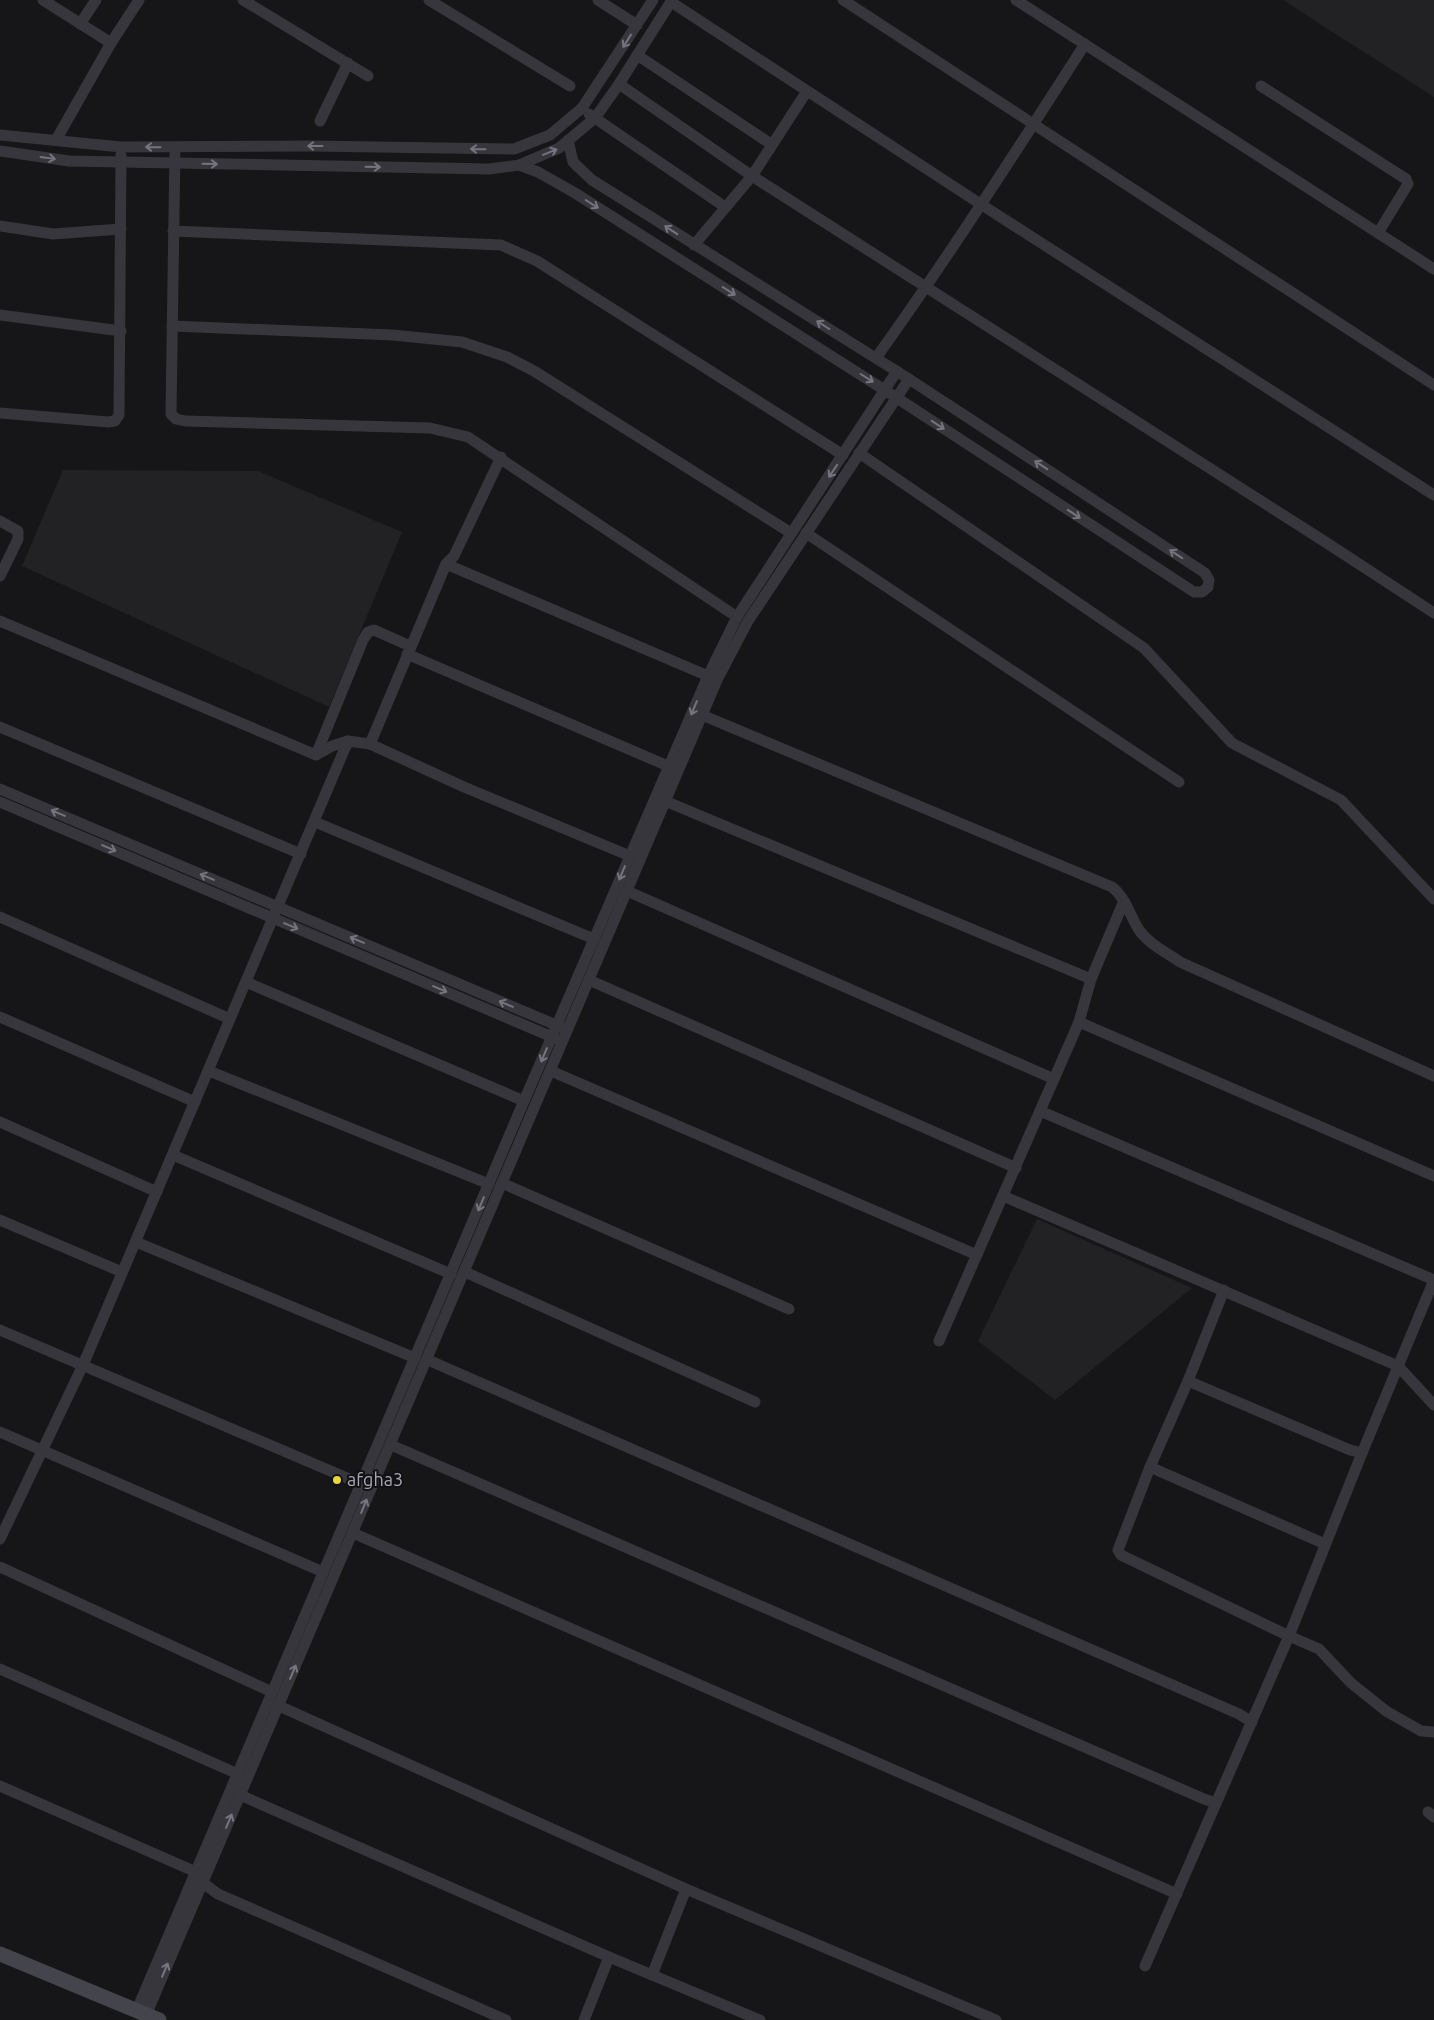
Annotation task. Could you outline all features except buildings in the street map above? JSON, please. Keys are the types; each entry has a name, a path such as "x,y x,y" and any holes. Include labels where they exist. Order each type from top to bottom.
{"main road":[{"path":"0,1954 147,2016"}],"street":[{"path":"43,0 111,44"},
{"path":"80,24 96,0"},
{"path":"56,140 111,44 139,0"},
{"path":"244,0 368,76"},
{"path":"428,0 570,86"},
{"path":"598,0 637,25"},
{"path":"0,135 121,147 312,146 514,149 550,135 582,108 653,0"},
{"path":"843,0 1434,385"},
{"path":"1016,0 1434,269"},
{"path":"0,151 69,161 489,169 518,165 559,148 595,118 672,1 982,205 1434,495"},
{"path":"876,358 982,205 1085,44"},
{"path":"637,55 772,144"},
{"path":"320,122 348,63"},
{"path":"619,84 752,176 1322,539 1434,614"},
{"path":"1261,86 1406,179 1408,184 1378,233"},
{"path":"694,245 752,176 807,91"},
{"path":"582,108 725,207"},
{"path":"518,165 538,172 576,193 898,398 1194,592 1202,592 1208,587 1209,580 1205,573 910,379 694,245 585,174 574,162 568,140"},
{"path":"0,413 115,421 119,414 121,147"},
{"path":"175,148 171,414 176,419 185,421 430,428 468,437 501,457 737,617"},
{"path":"0,226 53,234 121,229"},
{"path":"173,231 501,245 537,262 843,455"},
{"path":"0,315 121,331"},
{"path":"172,326 393,335 462,342 507,357 534,371 791,533"},
{"path":"562,1028 589,980 666,801 734,637 737,617 897,371"},
{"path":"147,2016 196,1872 524,1101 562,1028 594,939 708,676 910,379"},
{"path":"858,453 1144,648 1232,743 1341,800 1434,899"},
{"path":"370,744 408,650 446,564 454,556 501,457"},
{"path":"0,521 18,531 18,538 0,576"},
{"path":"806,533 1179,782"},
{"path":"446,564 708,676"},
{"path":"0,621 316,755"},
{"path":"316,755 363,640 368,632 374,630 408,650 668,766"},
{"path":"702,715 1112,888 1119,893 1139,930 1148,940 1180,962 1434,1076"},
{"path":"0,727 301,854"},
{"path":"316,755 332,746 348,741 370,744 464,787 630,856"},
{"path":"0,1540 44,1451 83,1365 348,741"},
{"path":"0,789 562,1028"},
{"path":"666,801 1091,979"},
{"path":"0,802 557,1039"},
{"path":"315,822 594,939"},
{"path":"627,891 1054,1079"},
{"path":"939,1341 1079,1022 1091,979 1124,901"},
{"path":"0,917 230,1019"},
{"path":"589,980 1016,1168"},
{"path":"246,982 524,1101"},
{"path":"0,1017 196,1102"},
{"path":"1079,1022 1434,1176"},
{"path":"147,2016 550,1071 557,1039"},
{"path":"208,1071 490,1184"},
{"path":"550,1071 977,1255"},
{"path":"1040,1111 1434,1280 1289,1636 1146,1966"},
{"path":"0,1122 157,1192"},
{"path":"173,1154 452,1274"},
{"path":"502,1183 789,1309"},
{"path":"1003,1196 1398,1366 1434,1405"},
{"path":"0,1220 122,1272"},
{"path":"136,1242 415,1358"},
{"path":"465,1272 755,1402"},
{"path":"1224,1290 1188,1381 1150,1467 1118,1550 1121,1555 1319,1649 1350,1683 1386,1711 1421,1731 1434,1732"},
{"path":"0,1330 361,1484"},
{"path":"428,1360 1239,1714 1252,1722"},
{"path":"1188,1381 1350,1450 1362,1453"},
{"path":"0,1432 323,1572"},
{"path":"391,1445 1204,1800 1216,1803"},
{"path":"1150,1467 1325,1544"},
{"path":"353,1533 1176,1894"},
{"path":"0,1567 272,1692"},
{"path":"305,1614 317,1618"},
{"path":"0,1669 238,1774"},
{"path":"279,1706 686,1889 996,2020"},
{"path":"0,1786 196,1872"},
{"path":"240,1795 609,1957 760,2020"},
{"path":"203,1882 218,1894 506,2020"},
{"path":"652,1975 686,1889"},
{"path":"584,2020 609,1957"}],"shaded area":[{"path":"1283,0 1434,0 1434,97"},
{"path":"63,470 258,471 402,532 329,707 22,566"},
{"path":"1037,1219 1192,1288 1055,1400 978,1341"}],"place":[{"name":"afgha3","path":"337,1480"}]}
